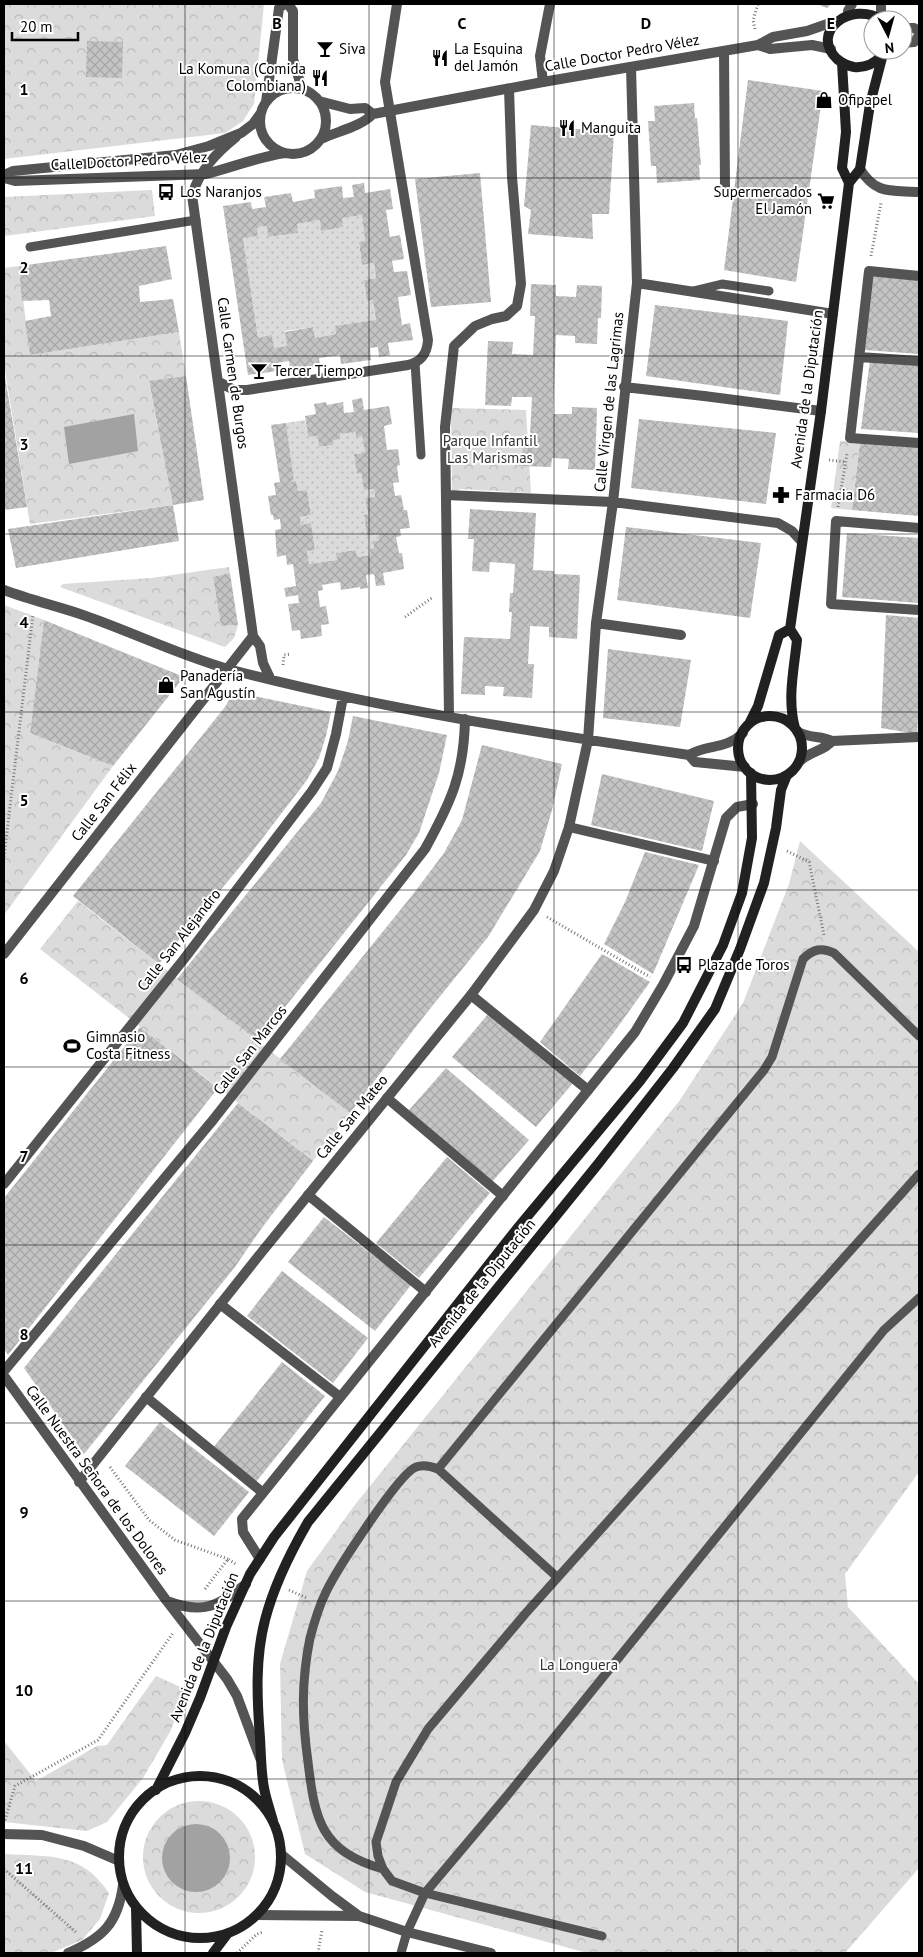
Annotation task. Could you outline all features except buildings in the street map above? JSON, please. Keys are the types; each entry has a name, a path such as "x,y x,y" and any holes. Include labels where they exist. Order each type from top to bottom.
{"main road":[{"path":"866,10 850,7 833,22 829,40 831,49 835,57 851,67 860,68 878,60"},
{"path":"849,183 860,169 870,104 882,60"},
{"name":"Avenida de la Diputación","path":"796,730 791,714 791,698 797,640 790,629 821,411 849,183 842,168 846,132 842,63"},
{"path":"745,729 755,720 772,716 781,718 796,730 802,745 799,762 787,775 773,780 765,779 748,770 739,750 739,741 745,729 758,706 779,635 790,629"},
{"name":"Avenida de la Diputación","path":"156,1790 185,1733 226,1627 250,1574 260,1559 297,1506 516,1230 640,1081 683,1023 723,945 742,893 752,838 753,804 748,770"},
{"name":"Avenida de la Diputación","path":"273,1821 264,1788 258,1701 259,1658 265,1621 276,1585 292,1550 308,1522 598,1164 673,1068 715,1009 740,949 764,883 781,790 787,775"},
{"path":"204,1777 221,1779 252,1795 273,1821 281,1854 280,1871 275,1887 268,1902 257,1915 228,1933 212,1938 195,1938 178,1935 162,1929 148,1920 136,1908 123,1885 119,1861 120,1844 124,1828 132,1813 143,1800 171,1782 204,1777"},
{"path":"136,1908 137,1953"},
{"path":"213,1953 228,1933"}],"street":[{"path":"263,108 272,95 282,90 302,89 311,93 319,101 324,110 325,130 321,139 314,147 305,152 295,154 284,153 275,149 265,138 260,123 279,8 286,4 293,11 293,59 302,89"},
{"path":"219,382 234,390 247,390 415,363 425,354 428,340 385,82 397,4"},
{"path":"543,82 540,56 550,4"},
{"name":"Calle Doctor Pedro Vélez","path":"321,139 366,121 374,114 543,82 758,45 772,37 807,31 833,22"},
{"name":"Calle Doctor Pedro Vélez","path":"758,45 770,49 812,46 831,49"},
{"path":"724,51 724,190"},
{"name":"Calle Virgen de las Lagrimas","path":"588,740 596,623 613,502 624,387 638,283 631,67"},
{"path":"449,716 445,426 454,346 476,326 492,318 506,316 518,306 521,284 512,177 509,89"},
{"name":"Calle Doctor Pedro Vélez","path":"319,101 350,109 365,108 374,114"},
{"name":"Calle Doctor Pedro Vélez","path":"4,176 13,171 176,155 209,146 241,133 253,124 263,108"},
{"name":"Calle Carmen de Burgos","path":"241,133 221,149 201,174 196,181 192,195 253,636 260,646 263,663 270,678"},
{"name":"Calle Doctor Pedro Vélez","path":"4,176 15,181 201,174 234,167 269,155 284,153"},
{"path":"860,169 871,184 883,189 919,192"},
{"path":"919,276 869,271 850,438 919,443"},
{"path":"638,283 833,314"},
{"path":"860,357 919,361"},
{"path":"624,387 821,411"},
{"path":"446,495 613,502 778,523 792,530 802,542"},
{"path":"919,528 836,521 832,604 919,610"},
{"path":"4,590 82,614 228,669 344,697 588,740 688,755 695,762 748,770"},
{"path":"596,623 681,634"},
{"path":"228,669 253,636"},
{"name":"Calle San Félix","path":"4,954 228,669"},
{"name":"Calle San Alejandro","path":"4,1184 184,959 312,791 327,768 344,697"},
{"name":"Calle San Marcos","path":"4,1370 213,1120 425,849 447,810 458,777 464,749 465,719"},
{"path":"688,755 695,751 728,744 745,729"},
{"path":"796,730 805,736 825,738 832,742 919,738"},
{"name":"Calle San Mateo","path":"79,1482 470,995 534,910 554,871 569,828 588,740"},
{"path":"799,762 810,752 827,747 832,742"},
{"path":"260,1559 246,1538 241,1526 242,1519 635,1032 663,985 694,926 726,818 737,807 753,804"},
{"path":"569,828 714,861"},
{"path":"470,995 588,1090"},
{"path":"387,1098 503,1196"},
{"path":"308,1195 426,1292"},
{"path":"220,1304 340,1397"},
{"name":"Calle Nuestra Señora de los Dolores","path":"4,1376 79,1482 227,1679 237,1696 262,1763"},
{"path":"146,1397 262,1492"},
{"path":"166,1600 183,1607 206,1607 224,1601 246,1584"},
{"path":"4,1834 42,1835 84,1846 119,1861"},
{"path":"281,1854 359,1916 406,1932 491,1953"},
{"path":"68,1953 86,1946 108,1928 118,1910 123,1885"},
{"path":"257,1915 359,1916"}],"lane":[{"path":"30,247 196,220"},
{"path":"690,292 722,284 769,291"},
{"path":"415,363 422,455"},
{"path":"438,1469 764,1070 772,1057 803,959 814,950 828,950 834,953 919,1036"},
{"path":"602,1936 425,1893 392,1881 383,1870 376,1842 396,1782 428,1729 557,1577 919,1174"},
{"path":"401,1953 406,1932 425,1893 519,1782 884,1330 919,1298"},
{"path":"383,1870 367,1865 340,1850 327,1836 318,1818 312,1798 304,1733 303,1681 310,1639 326,1592 358,1538 409,1471 423,1465 438,1469 557,1577"}],"path":[{"path":"758,4 753,20 758,45"},
{"path":"869,271 883,189"},
{"path":"836,521 850,438"},
{"path":"405,617 434,596 447,596"},
{"path":"4,856 35,601"},
{"path":"772,844 809,862 828,950"},
{"path":"534,910 663,985"},
{"path":"101,1454 149,1520 176,1540 228,1559 250,1574"},
{"path":"191,1608 228,1559"},
{"path":"276,1585 321,1604"},
{"path":"4,1824 15,1786 98,1740 182,1620"},
{"path":"4,1869 81,1936 86,1946"}],"green space":[{"path":"4,4 264,4 254,104 243,121 225,133 4,159"},
{"path":"152,190 155,216 4,236 4,197"},
{"path":"362,215 365,241 359,243 362,265 374,263 376,278 364,280 367,301 373,300 376,320 336,334 315,338 313,327 285,331 287,346 274,348 272,336 258,338 243,238 258,236 257,227 267,226 269,237 298,233 297,224 320,220 322,230 343,227 342,218"},
{"path":"19,266 30,355 179,332 186,376 149,382 173,505 30,524 4,365 4,268"},
{"name":"Parque Infantil Las Marismas","path":"451,408 526,410 531,493 460,489 452,495"},
{"path":"305,420 308,437 318,436 320,447 332,445 332,441 340,439 340,434 356,432 357,436 362,436 365,453 354,454 357,474 361,473 364,490 374,489 375,497 365,498 368,514 364,515 367,536 378,534 379,540 373,541 374,548 371,555 357,557 356,550 336,553 337,560 309,564 307,551 315,549 311,524 301,525 300,517 311,515 307,490 298,491 296,481 289,482 294,480 286,423"},
{"path":"840,441 860,443 852,510 831,508"},
{"path":"229,567 230,573 213,577 221,626 238,625 234,638 225,647 60,587 63,584 151,578"},
{"path":"4,605 44,620 30,733 113,766 4,915"},
{"name":"La Longuera","path":"800,841 919,952 919,1472 845,1574 848,1607 919,1684 919,1868 845,1953 587,1953 365,1892 305,1854 282,1760 280,1664 307,1571 354,1506 680,1100 743,1003 789,884"},
{"path":"78,901 350,1113 313,1161 40,949"},
{"path":"156,1676 187,1690 170,1732 143,1778 107,1822 87,1831 4,1822 4,1741 36,1781 97,1746 107,1745"},
{"path":"199,1801 210,1802 220,1806 238,1818 250,1836 254,1846 254,1868 250,1878 238,1896 220,1908 210,1912 199,1913 188,1912 178,1908 160,1896 148,1878 144,1868 143,1857 144,1846 148,1836 160,1818 178,1806 188,1802"},
{"path":"4,1854 63,1859 75,1863 98,1879 109,1893 100,1919 82,1940 51,1953 4,1953"}],"shaded area":[{"path":"134,414 138,451 69,464 64,427"},
{"path":"196,1824 209,1827 220,1834 227,1845 230,1858 227,1871 220,1882 209,1889 196,1892 183,1889 172,1882 165,1871 162,1858 165,1845 172,1834 183,1827"}],"place":[{"name":"Siva","path":"325,49"},
{"name":"La Esquina del Jamón","path":"440,58"},
{"name":"La Komuna (Comida Colombiana)","path":"320,78"},
{"name":"Ofipapel","path":"824,100"},
{"name":"Manguita","path":"567,128"},
{"name":"Los Naranjos","path":"166,192"},
{"name":"Supermercados El Jamón","path":"826,201"},
{"name":"Tercer Tiempo","path":"259,371"},
{"name":"Farmacia D6","path":"781,495"},
{"name":"Panadería San Agustín","path":"166,685"},
{"name":"Plaza de Toros","path":"684,965"},
{"name":"Gimnasio Costa Fitness","path":"72,1046"}]}
